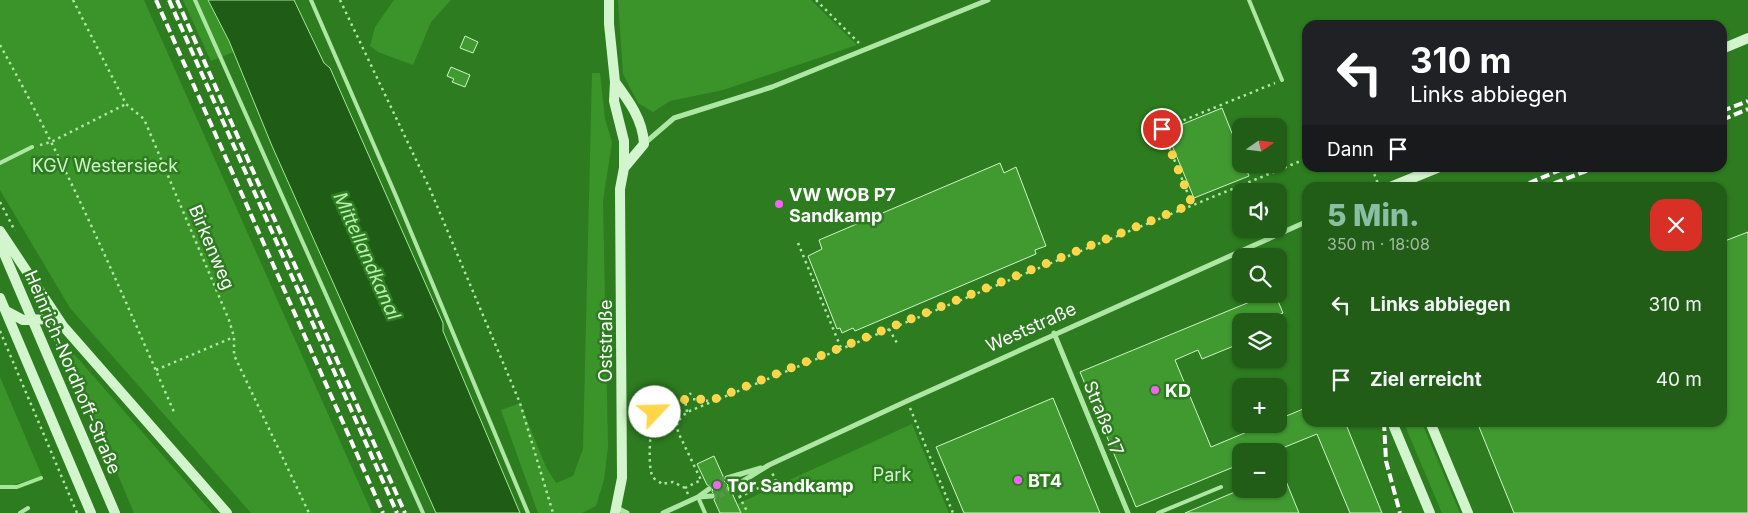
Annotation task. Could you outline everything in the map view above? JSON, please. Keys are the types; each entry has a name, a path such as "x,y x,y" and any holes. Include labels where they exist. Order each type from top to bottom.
{"street":[{"name":"Oststraße","path":"609,0 608,24 615,82 614,101 624,141 624,168 620,189 622,478 616,510"},
{"path":"624,168 644,144 674,118 772,87 988,0"},
{"path":"1727,47 1748,38"},
{"path":"615,82 639,120 644,144"},
{"path":"1403,182 1427,172"},
{"name":"Weststraße","path":"731,488 769,466 1054,333 1302,224"},
{"path":"0,230 63,326 227,513"},
{"name":"Heinrich-Nordhoff-Straße","path":"0,244 115,513"},
{"path":"0,298 91,513"},
{"path":"6,311 23,320 51,319 63,326"},
{"name":"Straße 17","path":"1054,333 1128,513"},
{"path":"1394,427 1430,513"},
{"path":"1432,427 1468,513"},
{"name":"Weststraße","path":"727,478 769,466"},
{"path":"698,498 708,489"},
{"path":"664,513 698,498 712,496"},
{"path":"616,510 628,513"}],"lane":[{"path":"194,0 423,513"},
{"path":"311,0 396,196 528,513"},
{"path":"1249,0 1282,80"},
{"path":"0,163 32,147"},
{"path":"1158,513 1221,487"},
{"path":"698,498 705,513"},
{"path":"20,513 28,508"}],"path":[{"name":"Birkenweg","path":"73,0 126,104 144,119 234,336 234,355 309,513"},
{"path":"340,0 429,187 520,403 553,513"},
{"path":"816,0 858,42 871,47"},
{"path":"0,45 36,110 174,412"},
{"path":"1192,204 1162,129 1282,80"},
{"path":"32,147 51,142 126,104"},
{"path":"685,488 701,480 678,432 677,422 687,412 1302,160"},
{"path":"0,202 17,235"},
{"path":"798,243 841,348"},
{"path":"51,319 52,331 71,379"},
{"path":"889,328 897,343"},
{"path":"0,331 77,513"},
{"path":"156,370 234,336"},
{"path":"685,400 691,393"},
{"path":"691,501 685,488 673,482 662,484 652,476 650,468 651,426 655,412 664,405 696,398 710,401"},
{"path":"685,400 687,412"},
{"path":"908,401 953,513"},
{"path":"739,496 776,480 769,466"},
{"path":"731,488 739,496 748,513"}],"green space":[{"name":"KGV Westersieck","path":"0,0 144,0 372,513 251,513 70,308 0,190"},
{"path":"183,0 208,0 234,52 211,61"},
{"path":"394,0 451,0 431,22 413,65 378,52 370,46 375,27"},
{"path":"618,0 811,0 857,45 723,90 670,101 653,112 638,103 623,74"},
{"path":"592,73 600,73 605,119 612,142 603,201 608,446 604,480 596,506 582,513 538,513 501,410 520,403 546,467 556,483 573,476 583,449"},
{"path":"61,339 213,513 134,513"},
{"path":"0,377 42,476 0,489"},
{"name":"Park","path":"912,424 949,513 741,513 737,504"},
{"path":"1424,427 1460,513 1442,513 1406,428"}],"water":[{"name":"Mittellandkanal","path":"208,0 294,0 324,63 330,68 443,323 443,331 520,513 436,513 272,146 229,41"}],"building":[{"path":"465,36 478,42 473,53 460,48"},
{"path":"451,67 470,75 465,87 452,82 454,79 447,76"},
{"path":"1222,108 1232,133 1232,173 1248,173 1249,176 1194,198 1166,131"},
{"path":"1000,163 1004,173 1016,167 1046,246 1035,250 1036,254 855,331 853,328 842,333 840,328 837,329 808,256 822,249 819,240"},
{"path":"1748,232 1748,513 1514,513 1479,427 1727,427 1727,240"},
{"name":"KD","path":"1247,303 1279,303 1283,313 1232,313 1232,347 1202,359 1198,350 1175,360 1211,447 1244,433 1287,433 1287,416 1302,409 1302,427 1347,427 1382,513 1350,513 1317,434 1287,446 1287,443 1232,443 1232,468 1136,507 1080,372"},
{"name":"BT4","path":"1053,398 1100,513 964,513 936,447"},
{"name":"Tor Sandkamp","path":"714,456 723,480 728,485 726,491 732,493 741,513 720,513 714,500 716,496 712,492 713,487 707,485 697,464"},
{"path":"1287,484 1299,513 1185,513 1232,493 1232,498 1287,498"}],"waterway":[{"path":"0,487 17,487 41,478"}],"tunnel":[{"path":"709,489 714,482 727,478"},
{"path":"712,496 721,495 730,489"}],"railway":[{"path":"156,0 383,513"},
{"path":"169,0 397,513"},
{"path":"177,0 405,513"},
{"path":"1727,109 1748,101"},
{"path":"1727,118 1748,109"},
{"path":"1531,182 1555,172"},
{"path":"1558,182 1584,172"},
{"path":"1384,427 1386,461 1400,513"}],"place":[{"name":"VW WOB P7 Sandkamp","path":"779,204"},
{"name":"KD","path":"1155,390"},
{"name":"BT4","path":"1018,480"},
{"name":"Tor Sandkamp","path":"717,485"}],"route":[{"path":"655,412 664,405 685,400 696,398 710,401 1192,204 1162,129"}]}
